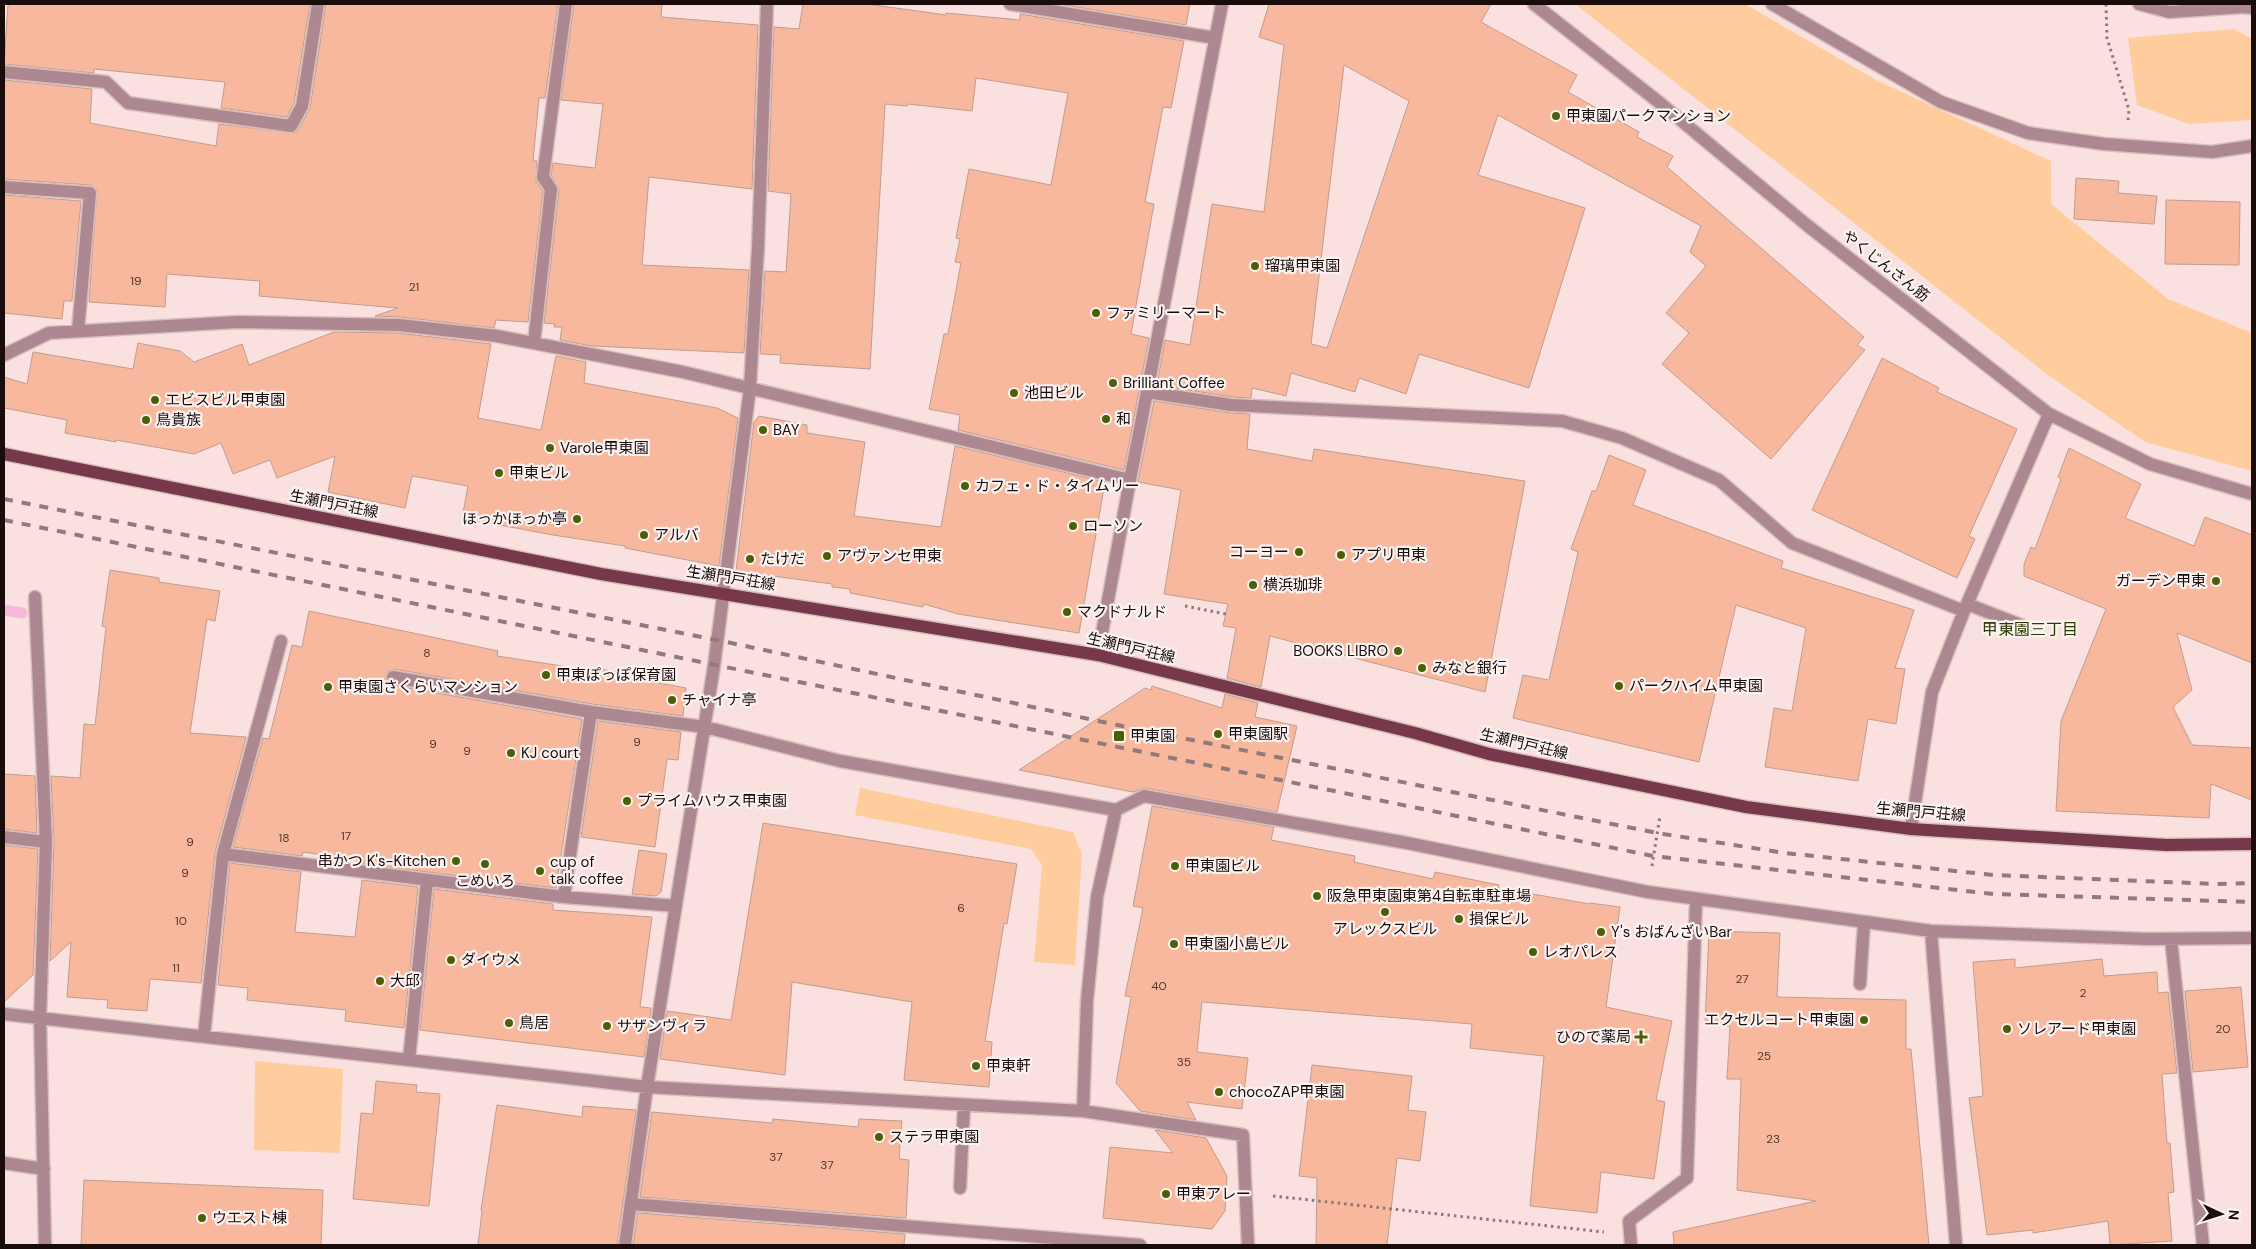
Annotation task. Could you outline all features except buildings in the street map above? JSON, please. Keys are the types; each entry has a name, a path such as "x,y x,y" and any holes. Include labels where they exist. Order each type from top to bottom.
{"main road":[{"name":"生瀬門戸荘線","path":"4,454 601,574 1098,655 1415,733 1489,754 1746,807 1911,830 2166,845 2252,844"}],"street":[{"path":"4,72 106,82 128,103 291,126 302,106 318,4"},
{"path":"534,343 551,189 543,177 566,4"},
{"path":"625,1245 647,1087 705,727 750,388 767,4"},
{"path":"1010,4 1215,38"},
{"path":"1098,655 1222,4"},
{"name":"やくじんさん筋","path":"1534,4 1660,103 1808,226 2049,414 2150,464 2252,494"},
{"path":"1772,4 1942,102 2028,134 2104,144 2212,152 2252,146"},
{"path":"2139,4 2169,12 2244,6 2252,8"},
{"path":"4,187 90,193 78,331"},
{"path":"4,355 49,334 237,322 399,326 497,336 684,372 1130,480"},
{"path":"1147,392 1231,405 1562,421 1622,438 1719,480 1792,543 2026,627"},
{"path":"1911,830 1932,692 1966,607 2049,414"},
{"path":"35,597 46,842 40,1019 45,1245"},
{"path":"204,1036 223,854 282,641"},
{"path":"394,677 591,712 705,727 840,761 1116,810 1144,796 1407,843 1696,900 1931,931 2171,939 2252,938"},
{"path":"564,897 591,712"},
{"path":"1083,1111 1087,1001 1097,897 1116,810"},
{"path":"4,838 46,842"},
{"path":"223,854 564,897 676,906"},
{"path":"409,1060 427,880"},
{"path":"1630,1240 1629,1221 1687,1178 1696,900"},
{"path":"1860,984 1864,922"},
{"path":"1931,931 1956,1245"},
{"path":"2171,939 2203,1245"},
{"path":"4,1014 647,1087 1083,1111 1243,1135 1248,1245"},
{"path":"960,1188 964,1105"},
{"path":"4,1163 44,1169"},
{"path":"631,1204 1140,1245"}],"path":[{"path":"2106,4 2107,38 2129,110 2128,124"},
{"path":"1185,606 1226,614"},
{"path":"1648,892 1664,790"},
{"path":"1246,1193 1630,1240"}],"shaded area":[{"path":"1575,4 1745,4 1876,80 2051,161 2051,204 2168,299 2252,333 2252,471 2145,442 2048,375"},
{"path":"2234,29 2252,39 2252,120 2188,124 2137,105 2128,38"},
{"path":"860,788 1073,832 1082,854 1075,965 1034,962 1042,865 1031,849 855,815"},
{"path":"255,1061 343,1069 340,1153 254,1150"}],"waterway":[{"path":"4,610 22,613"}],"railway":[{"path":"4,499 717,640 1122,726 1657,833 1785,853 1993,875 2216,884 2252,883"},
{"path":"4,520 1653,856 1994,894 2252,902"}],"place":[{"name":"甲東園パークマンション","path":"1556,116"},
{"name":"瑠璃甲東園","path":"1255,266"},
{"name":"ファミリーマート","path":"1096,313"},
{"name":"Brilliant Coffee","path":"1113,383"},
{"name":"池田ビル","path":"1014,393"},
{"name":"エビスビル甲東園","path":"155,400"},
{"name":"和","path":"1106,419"},
{"name":"鳥貴族","path":"146,420"},
{"name":"BAY","path":"763,430"},
{"name":"Varole甲東園","path":"550,448"},
{"name":"甲東ビル","path":"499,473"},
{"name":"カフェ・ド・タイムリー","path":"965,486"},
{"name":"ほっかほっか亭","path":"577,519"},
{"name":"ローソン","path":"1073,526"},
{"name":"アルバ","path":"644,535"},
{"name":"コーヨー","path":"1299,552"},
{"name":"アプリ甲東","path":"1341,555"},
{"name":"アヴァンセ甲東","path":"827,556"},
{"name":"たけだ","path":"750,559"},
{"name":"ガーデン甲東","path":"2216,581"},
{"name":"横浜珈琲","path":"1253,585"},
{"name":"マクドナルド","path":"1067,612"},
{"name":"BOOKS LIBRO","path":"1398,651"},
{"name":"みなと銀行","path":"1422,668"},
{"name":"甲東ぽっぽ保育園","path":"546,675"},
{"name":"パークハイム甲東園","path":"1619,686"},
{"name":"甲東園さくらいマンション","path":"328,687"},
{"name":"チャイナ亭","path":"672,700"},
{"name":"甲東園駅","path":"1218,734"},
{"name":"甲東園","path":"1119,736"},
{"name":"KJ court","path":"511,753"},
{"name":"プライムハウス甲東園","path":"627,801"},
{"name":"串かつ K's-Kitchen","path":"456,861"},
{"name":"こめいろ","path":"485,864"},
{"name":"甲東園ビル","path":"1175,866"},
{"name":"cup of talk coffee","path":"540,871"},
{"name":"阪急甲東園東第4自転車駐車場","path":"1317,896"},
{"name":"アレックスビル","path":"1385,912"},
{"name":"損保ビル","path":"1459,919"},
{"name":"Y's おばんざいBar","path":"1601,932"},
{"name":"甲東園小島ビル","path":"1174,944"},
{"name":"レオパレス","path":"1533,952"},
{"name":"ダイウメ","path":"451,960"},
{"name":"大邱","path":"380,981"},
{"name":"エクセルコート甲東園","path":"1864,1020"},
{"name":"鳥居","path":"509,1023"},
{"name":"サザンヴィラ","path":"607,1026"},
{"name":"ソレアード甲東園","path":"2007,1029"},
{"name":"ひので薬局","path":"1641,1037"},
{"name":"甲東軒","path":"976,1066"},
{"name":"chocoZAP甲東園","path":"1219,1092"},
{"name":"ステラ甲東園","path":"879,1137"},
{"name":"甲東アレー","path":"1166,1194"},
{"name":"ウエスト棟","path":"202,1218"}],"district":[{"name":"甲東園三丁目","path":"2030,629"}]}
